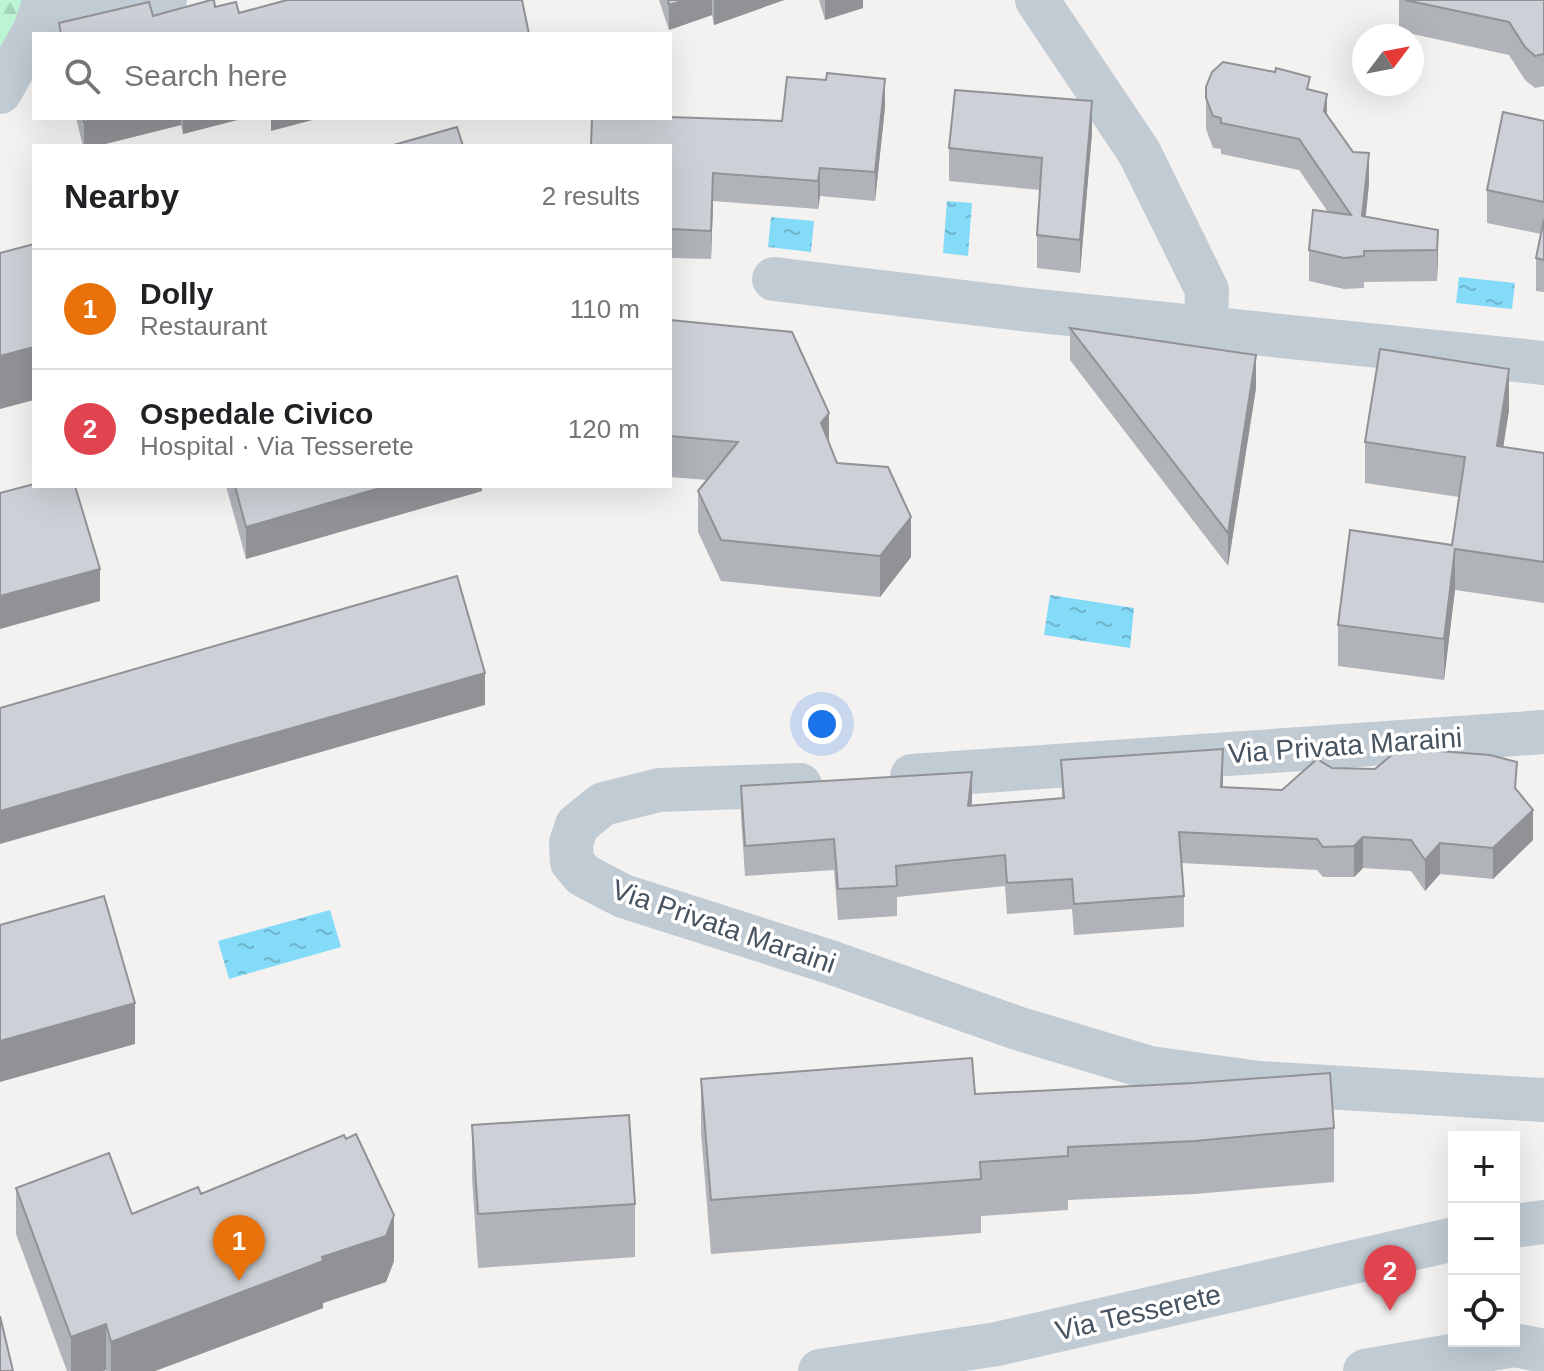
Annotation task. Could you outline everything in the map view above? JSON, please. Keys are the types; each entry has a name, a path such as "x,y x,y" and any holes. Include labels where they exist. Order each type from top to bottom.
{"street":[{"path":"0,92 40,15 165,0"},
{"path":"1037,0 1139,152 1207,290 1206,327"},
{"path":"774,279 1020,309 1544,363"},
{"name":"Via Privata Maraini","path":"1544,732 858,780 659,790 603,804 577,825 571,843 572,862 583,875 623,896 830,962 1017,1028 1150,1068 1259,1083 1544,1100"},
{"path":"1520,1225 1544,1222"},
{"name":"Via Tesserete","path":"820,1371 1001,1358 1448,1241"},
{"path":"1365,1371 1514,1345 1544,1351"}],"green space":[{"path":"0,0 45,0 0,92"}],"water":[{"path":"947,201 972,203 968,256 943,253"},
{"path":"771,217 814,221 811,252 768,247"},
{"path":"1459,277 1515,283 1512,309 1456,303"},
{"path":"1050,595 1134,608 1130,648 1044,635"},
{"path":"330,910 341,947 229,979 218,941"}],"building":[{"path":"211,0 214,0 215,7 236,2 239,13 287,0 522,0 529,32 61,32 59,23 149,2 153,16"},
{"path":"668,0 685,0 669,5"},
{"path":"1405,0 1544,0 1544,54 1535,56 1525,47 1509,22"},
{"path":"1223,62 1275,72 1276,68 1310,77 1307,89 1327,94 1324,111 1353,152 1369,153 1362,216 1438,230 1437,250 1364,251 1364,256 1344,258 1309,250 1313,210 1351,215 1299,139 1221,123 1221,118 1213,116 1206,98 1206,87 1212,72"},
{"path":"827,73 885,79 875,172 820,168 818,181 713,173 711,231 672,229 672,144 591,144 592,120 672,120 672,117 782,121 787,77 826,80"},
{"path":"955,90 1092,101 1080,240 1037,235 1042,158 949,148"},
{"path":"1503,112 1544,121 1544,202 1487,190"},
{"path":"457,127 462,144 397,144"},
{"path":"1544,219 1544,260 1536,258"},
{"path":"32,245 32,348 0,356 0,253"},
{"path":"672,320 792,332 829,413 821,423 837,463 888,467 911,517 880,556 721,540 698,491 738,442 672,436"},
{"path":"1070,328 1256,355 1228,533"},
{"path":"1380,349 1509,369 1497,446 1544,453 1544,562 1455,549 1444,639 1338,625 1350,530 1452,545 1465,457 1365,442"},
{"path":"32,485 32,488 76,488 100,569 0,596 0,493"},
{"path":"236,488 380,488 246,527"},
{"path":"457,576 485,673 0,811 0,708"},
{"path":"1400,748 1490,755 1517,762 1515,788 1533,810 1493,848 1440,843 1425,860 1411,840 1363,837 1354,846 1323,847 1317,839 1179,832 1184,896 1074,904 1072,879 1007,883 1005,855 896,866 897,886 838,889 834,839 745,846 741,786 972,772 968,806 1064,798 1061,760 1223,749 1221,787 1282,790 1317,759 1332,768 1375,769"},
{"path":"104,896 135,1003 0,1041 0,925"},
{"path":"972,1058 975,1094 1330,1073 1334,1128 1195,1141 1068,1147 1068,1156 980,1162 981,1179 711,1200 701,1079"},
{"path":"629,1115 635,1204 478,1214 472,1125"},
{"path":"356,1134 394,1215 386,1236 322,1257 323,1261 111,1342 106,1324 71,1337 16,1188 109,1153 132,1214 198,1187 201,1194 344,1135 346,1139"},
{"path":"0,1316 13,1371 0,1371"}],"place":[{"name":"Dolly","path":"239,1281"},
{"name":"Ospedale Civico","path":"1390,1311"}]}
